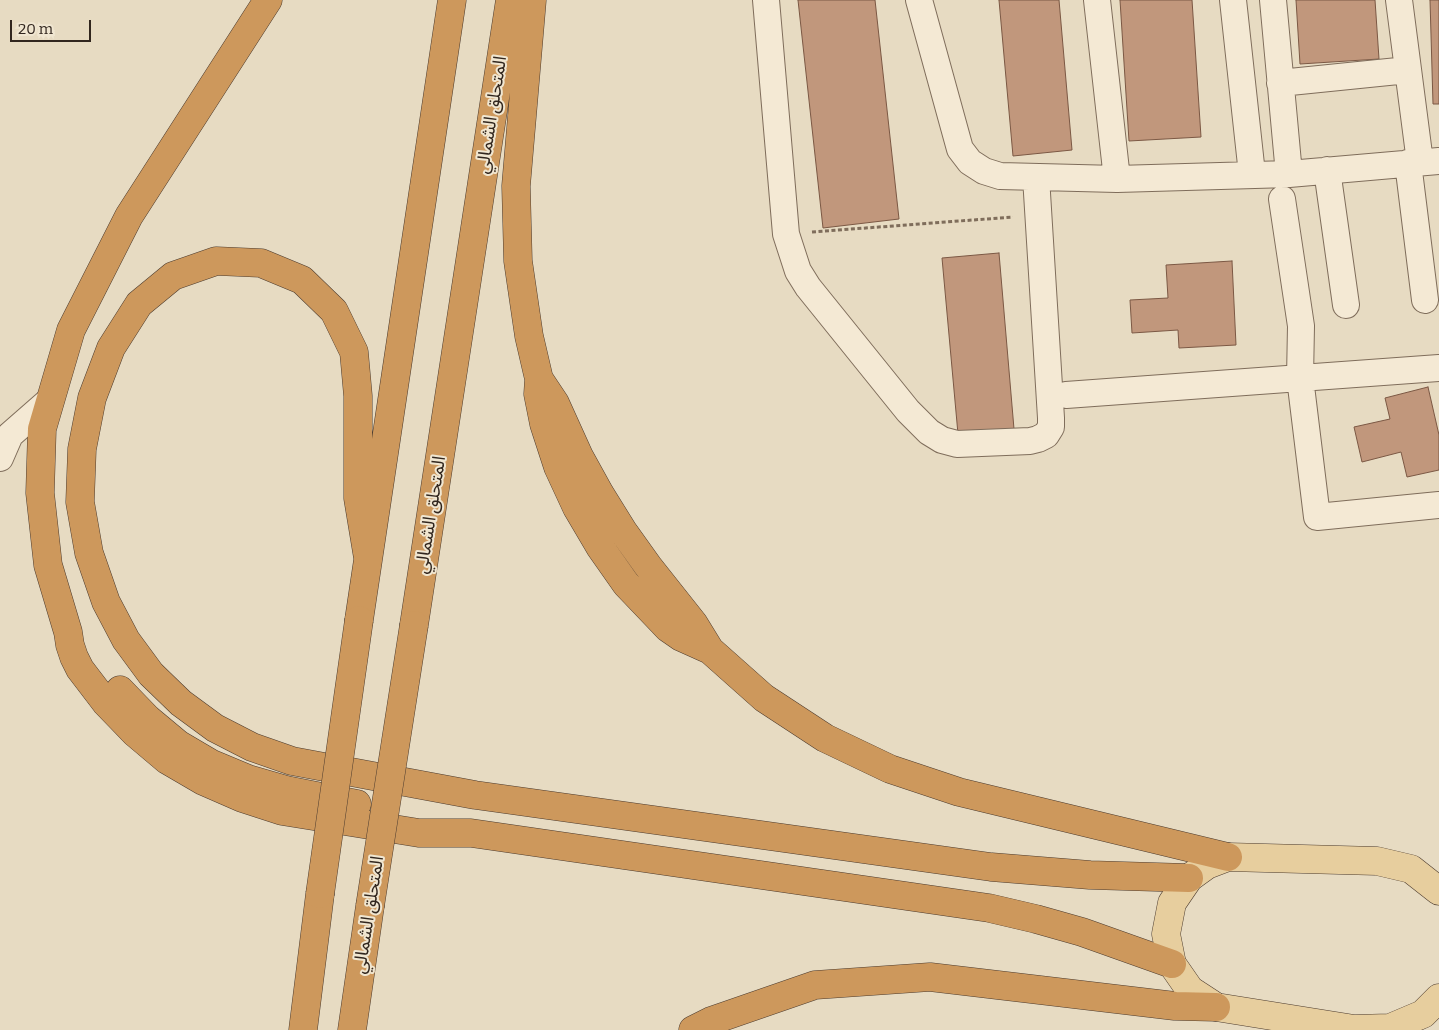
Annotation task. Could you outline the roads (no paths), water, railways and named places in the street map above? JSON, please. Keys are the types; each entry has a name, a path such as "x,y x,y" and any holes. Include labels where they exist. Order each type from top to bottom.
{"highway":[{"path":"268,0 129,216 71,330 42,429 40,494 48,565 68,632 70,645 80,669 106,703 134,733 167,760 203,781 242,798 282,811 419,833 471,833 989,908 1082,932 1172,964"},
{"path":"303,1030 320,894 359,620 452,0"},
{"name":"المتحلق الشمالي","path":"352,1030 510,0"},
{"path":"532,0 516,186 518,261 529,336 539,379 555,403 579,456 623,531 694,624 710,650 764,698 825,738 890,769 959,792 1228,857"},
{"path":"368,558 358,498 358,396 354,352 334,311 302,280 261,263 216,261 174,276 139,304 111,348 92,398 82,449 80,502 89,553 106,602 126,640 151,674 175,697 215,728 252,747 292,761 475,795 991,867 1090,875 1189,878"},
{"path":"693,1030 815,985 930,977 1175,1006 1216,1007"}],"main road":[{"path":"1439,872 1410,869 1377,862 1228,857 1207,865 1189,878 1172,903 1166,934 1172,964 1190,990 1216,1007 1355,1030 1390,1028 1423,1014 1439,998"},
{"path":"1410,869 1439,891"}],"street":[{"path":"766,0 786,234 798,271 808,287 908,411 929,432 942,440 957,444 1030,441 1046,435 1050,427 1051,418 1036,177"},
{"path":"919,0 960,149 970,162 984,171 1000,176 1117,179 1289,174 1423,162"},
{"path":"1097,0 1117,179"},
{"path":"1233,0 1252,174"},
{"path":"1273,0 1289,174"},
{"path":"1399,0 1423,162 1426,300"},
{"path":"1280,83 1408,70"},
{"path":"1327,170 1346,305"},
{"path":"1282,199 1301,326 1300,378 1317,517 1439,505"},
{"path":"1066,395 1439,368"},
{"path":"0,458 10,435 50,400"}]}
